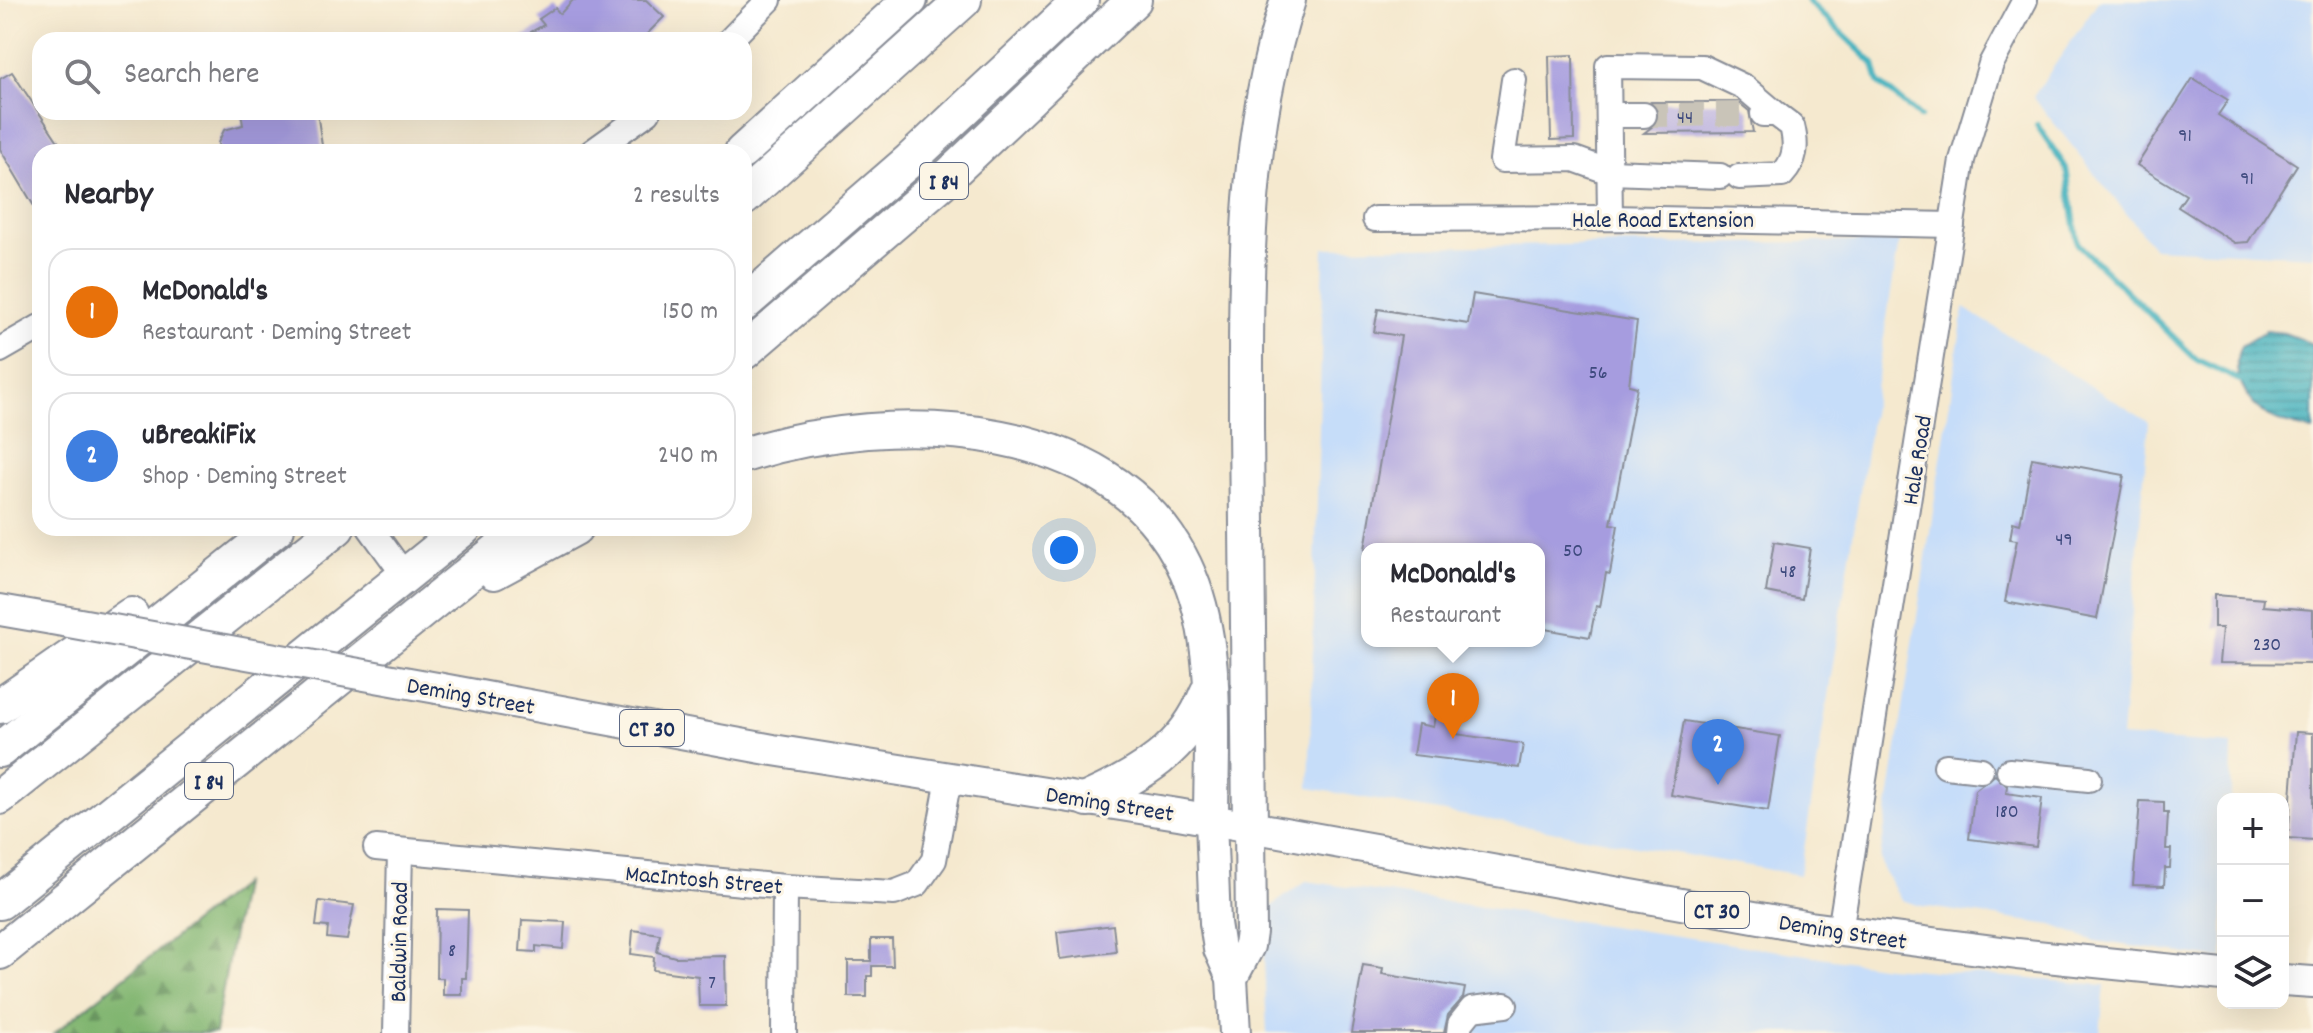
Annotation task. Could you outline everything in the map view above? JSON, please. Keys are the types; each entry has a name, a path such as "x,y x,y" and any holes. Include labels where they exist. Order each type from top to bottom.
{"highway":[{"path":"751,144 910,0"},
{"path":"752,191 964,0"},
{"path":"752,297 910,160 1081,0"},
{"name":"I 84","path":"752,345 942,182 1134,0"},
{"path":"1250,827 1248,217 1259,115 1288,0"},
{"path":"752,453 836,432 920,428 1007,439 1086,468 1144,509 1185,567 1198,605 1209,689 1211,820"},
{"path":"0,797 327,536"},
{"path":"0,902 454,536"},
{"name":"I 84","path":"0,952 515,536"},
{"path":"420,612 560,536"},
{"path":"0,706 115,625 265,537"},
{"path":"0,750 265,537"},
{"path":"1088,799 1139,774 1169,754 1191,726 1209,689"}],"main road":[{"name":"Deming Street","path":"0,610 949,778 1211,820 1840,931 2217,974"},
{"path":"1211,820 1217,941 1232,978 1235,1033"},
{"path":"1232,978 1249,946 1251,932 1250,827"},
{"path":"2289,980 2313,982"}],"street":[{"path":"738,32 769,0"},
{"name":"Hale Road","path":"1840,931 1952,225 1974,111 2000,44 2025,0"},
{"path":"1514,80 1502,160 1574,159 1610,172 1782,175 1796,150 1792,126 1764,114 1744,87 1702,67 1608,66 1610,172 1610,218"},
{"path":"1609,115 1644,115"},
{"path":"603,144 637,120"},
{"name":"Hale Road Extension","path":"1375,219 1610,218 1952,225"},
{"path":"0,350 32,332"},
{"path":"376,536 405,576"},
{"path":"1946,766 1981,770"},
{"path":"2009,771 2089,779"},
{"name":"MacIntosh Street","path":"388,849 884,894 917,884 934,860 949,778"},
{"name":"Baldwin Road","path":"388,849 396,1033"},
{"path":"784,1033 785,887"},
{"path":"1459,1033 1460,1024 1472,1009 1505,1005"}],"shaded area":[{"path":"2099,0 2313,0 2313,256 2154,248 2033,97"},
{"path":"1899,241 1800,875 1309,788 1324,248"},
{"path":"1964,308 2149,422 2121,737 2232,745 2231,793 2217,793 2217,958 2095,941 2052,925 1921,906 1901,900 1880,859"},
{"path":"1306,881 1887,967 2105,985 2100,1033 1267,1033 1262,913"}],"green space":[{"path":"242,884 215,1033 54,1033"}],"water":[{"path":"2266,331 2284,333 2313,344 2313,431 2270,417 2254,404 2242,386 2237,366 2241,346"}],"building":[{"path":"573,0 646,0 664,17 649,32 531,32 544,25 539,19 555,8 560,14"},
{"path":"1573,55 1574,139 1551,140 1549,56"},
{"path":"12,72 32,102 32,120 44,120 60,144 32,144 32,203 0,149 0,79"},
{"path":"2193,78 2228,100 2218,115 2297,165 2248,242 2235,243 2178,207 2186,195 2137,165"},
{"path":"1651,102 1738,102 1749,111 1753,132 1644,133 1657,123 1659,116"},
{"path":"242,120 318,120 322,144 218,144 224,130 243,125"},
{"path":"1473,294 1637,321 1629,385 1637,387 1611,524 1618,525 1610,574 1606,573 1600,607 1596,606 1590,637 1545,629 1545,543 1366,543 1401,336 1374,332 1378,309 1468,324"},
{"path":"2032,458 2124,475 2097,619 2005,602 2017,540 2010,539 2013,522 2020,524"},
{"path":"1774,542 1810,548 1802,599 1766,592"},
{"path":"2214,595 2264,599 2263,606 2313,610 2313,664 2219,663 2222,628 2214,628"},
{"path":"1435,716 1458,720 1456,734 1523,744 1519,768 1413,755 1418,724 1433,727"},
{"path":"1684,721 1780,736 1768,811 1671,795"},
{"path":"2296,732 2313,733 2313,840 2289,838"},
{"path":"1995,775 2007,786 2006,793 2042,798 2036,847 1969,839 1975,790"},
{"path":"2140,801 2164,802 2164,813 2168,813 2166,849 2171,849 2170,868 2165,868 2164,886 2133,885"},
{"path":"319,901 354,905 347,940 327,938 328,927 316,926"},
{"path":"437,909 468,910 466,978 462,978 462,995 443,995 443,978 436,978"},
{"path":"522,920 565,922 563,949 536,946 536,952 520,951"},
{"path":"1113,925 1116,952 1060,959 1057,932"},
{"path":"633,930 660,934 657,952 675,957 725,956 726,1006 699,1006 698,976 653,970 654,957 631,954"},
{"path":"871,939 892,939 893,966 872,966 872,976 867,976 867,997 848,997 848,961 871,961"},
{"path":"1363,965 1383,968 1382,974 1465,988 1463,998 1448,1015 1444,1033 1351,1033"}],"waterway":[{"path":"1807,0 1874,64 1879,83 1920,117"},
{"path":"2037,125 2066,168 2078,244 2197,360 2246,383"}],"tunnel":[{"path":"1644,115 1753,114"}],"place":[{"name":"McDonald's","path":"1453,739"},
{"name":"uBreakiFix","path":"1718,785"}]}
